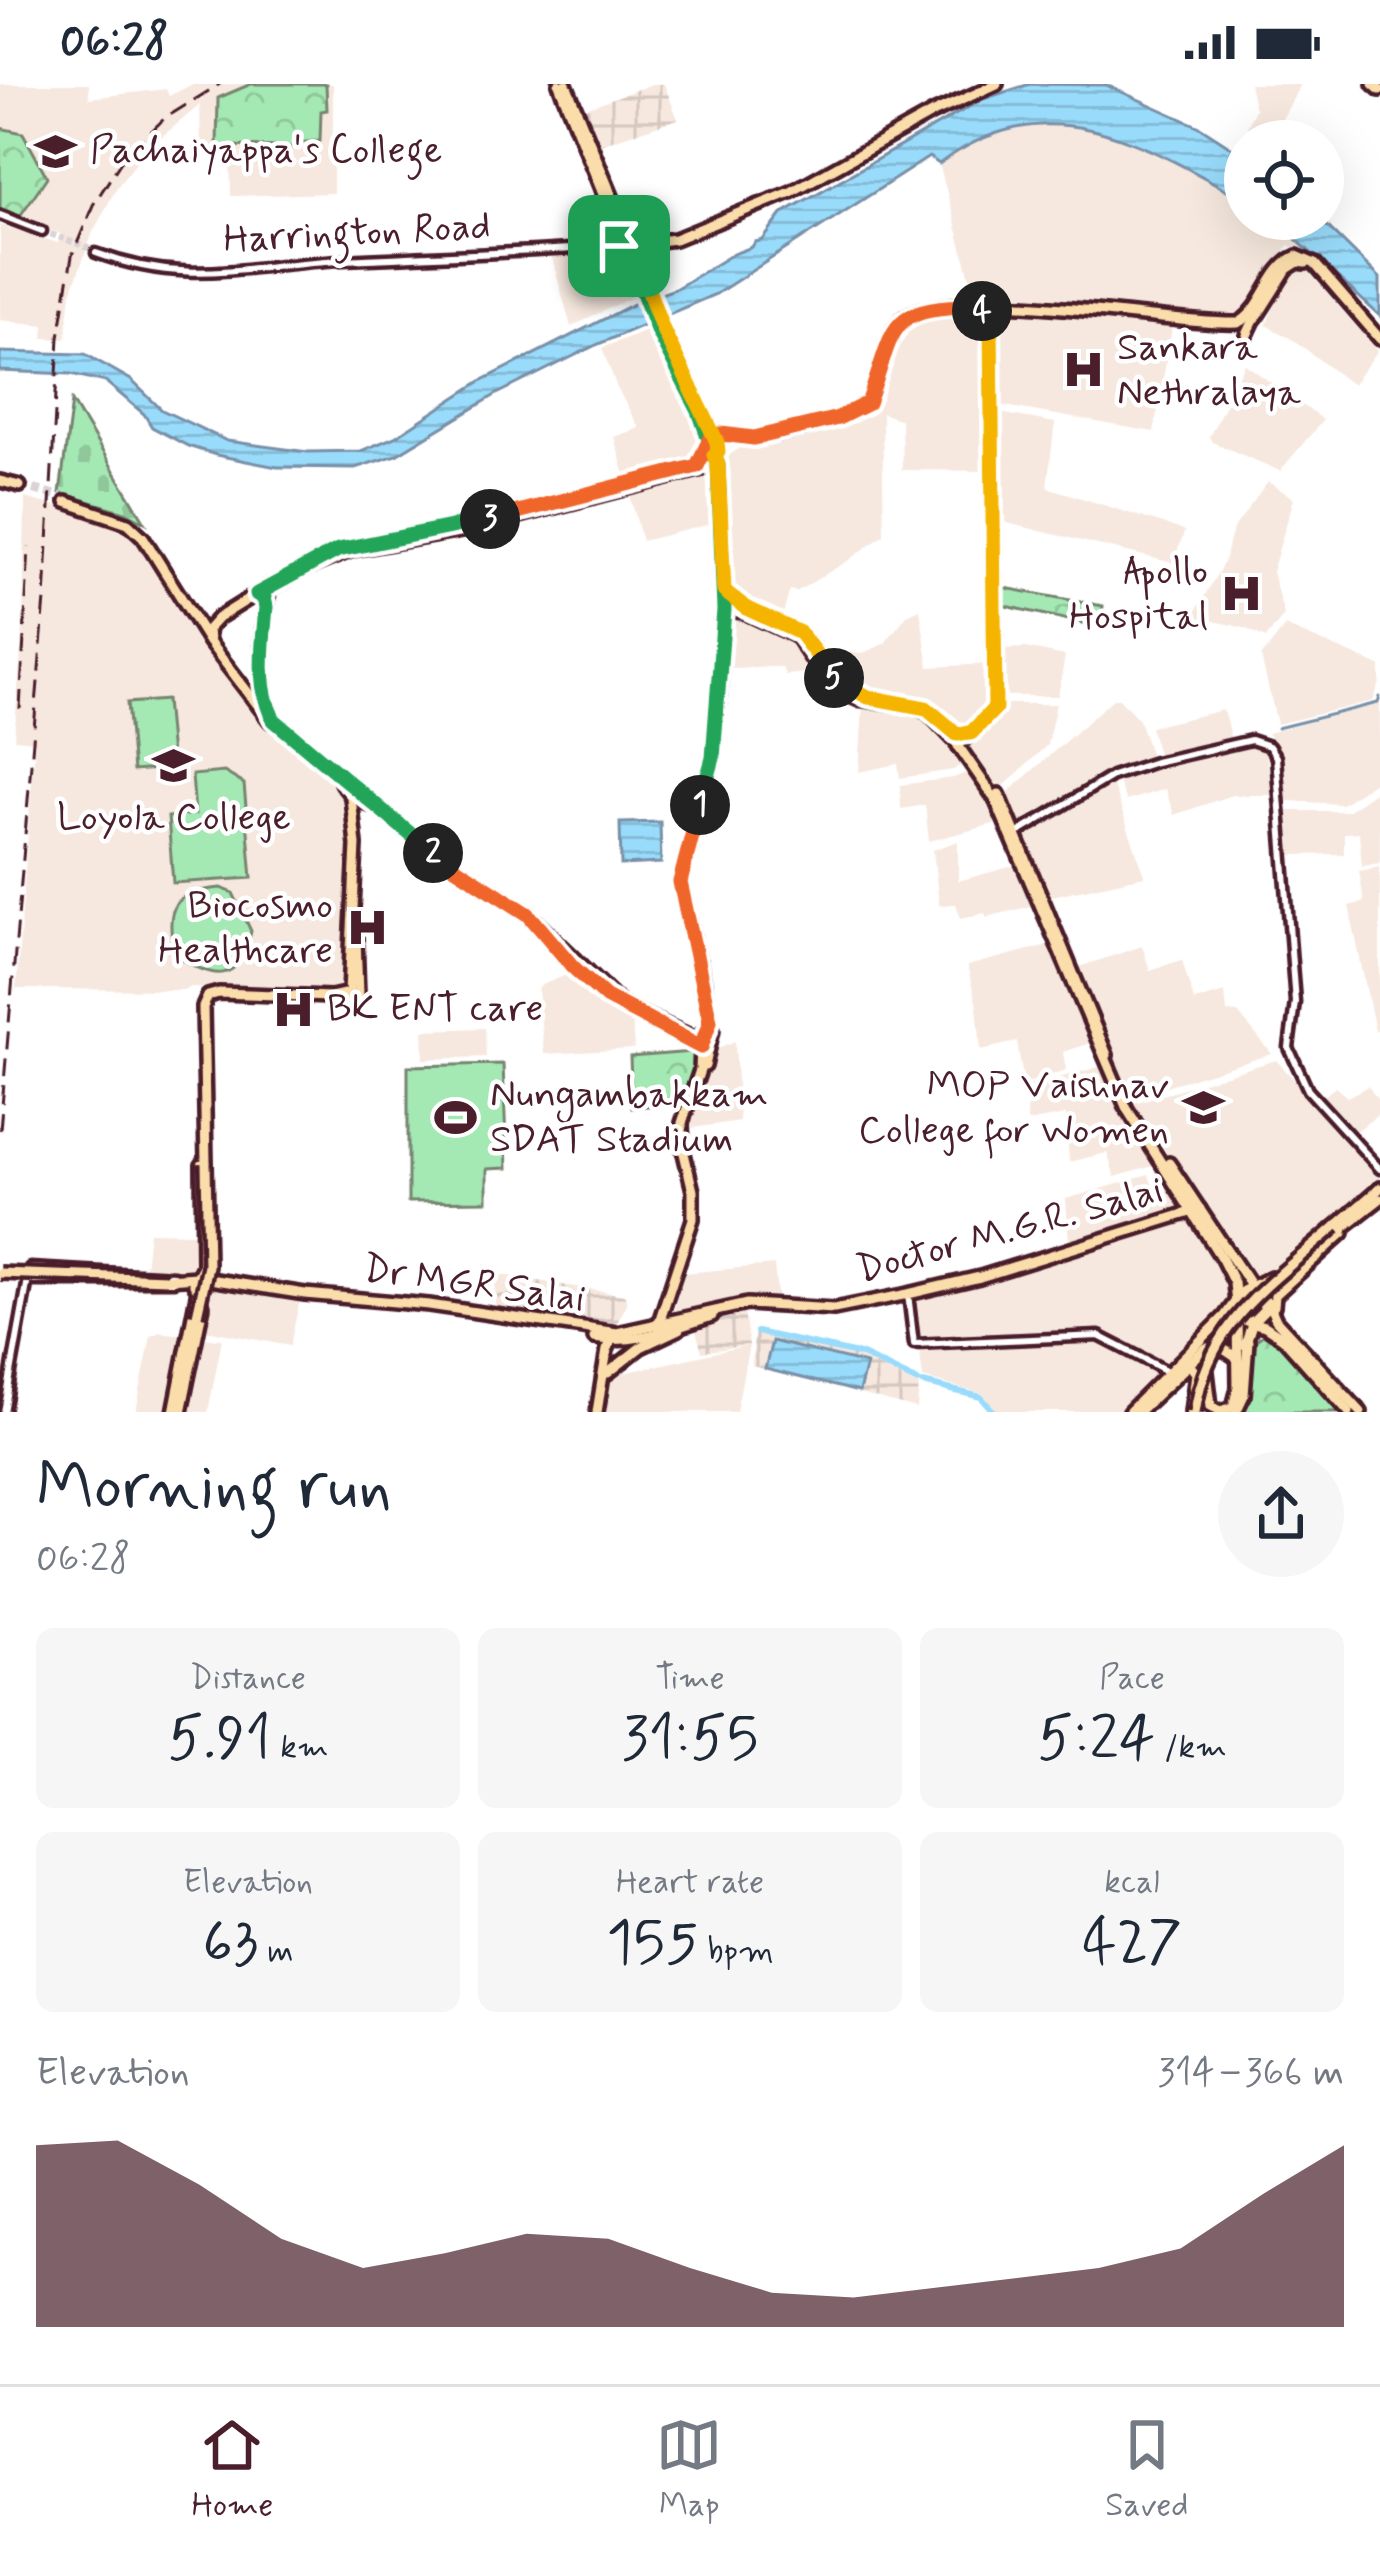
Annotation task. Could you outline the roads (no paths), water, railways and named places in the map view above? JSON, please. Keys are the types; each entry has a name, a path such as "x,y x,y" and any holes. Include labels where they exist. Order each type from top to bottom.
{"main road":[{"path":"626,243 676,235 790,187 983,84"},
{"path":"626,243 675,239 791,192 933,113 997,84"},
{"path":"1373,84 1380,90"},
{"path":"564,88 661,331 714,435 717,457 724,610 713,758 680,882 710,1021 682,1123 693,1219 658,1328"},
{"path":"1244,325 1282,265 1297,256 1315,264 1380,339"},
{"path":"991,322 1004,308 1013,307 1216,328 1244,325 1287,269 1304,262 1380,349"},
{"path":"714,435 749,439 838,418 868,403 892,329 911,312 1013,304 1244,325"},
{"path":"960,744 995,708 996,700 991,322 976,306"},
{"path":"701,467 714,435"},
{"path":"273,721 265,704 263,681 270,589 353,550 462,531 701,467 717,457"},
{"path":"209,642 208,628 218,617 338,550 701,467"},
{"path":"0,483 19,488"},
{"path":"66,500 142,533 193,611 204,619 218,617"},
{"path":"142,533 209,642 245,690 355,793 430,856 540,928 624,1006 695,1037 703,1034 710,1021"},
{"path":"724,591 746,608 800,633 840,684 868,697 916,704 957,734 971,733"},
{"path":"257,594 266,607"},
{"path":"724,610 744,612 796,636 822,675 841,692 857,699 914,706 960,744 983,775 1014,835 1110,1070 1196,1212 1238,1300 1238,1388 1233,1407 1222,1411 1211,1406 1207,1372"},
{"path":"245,690 257,689 263,681"},
{"path":"205,1128 208,1009 214,1000 356,999 360,822 355,793"},
{"path":"641,1347 670,1307 699,1217 686,1124 713,1030 709,981 680,882"},
{"path":"540,928 606,997 701,1047"},
{"path":"200,1300 195,1281 202,1266 202,1007 208,996 219,993 332,997 354,989"},
{"path":"178,1409 207,1273 203,1096"},
{"path":"178,1409 200,1300 213,1283 206,1157"},
{"path":"1196,1411 1220,1343 1239,1318 1380,1188"},
{"path":"1133,1412 1167,1371 1254,1285 1380,1198"},
{"path":"1196,1212 1289,1331"},
{"name":"Doctor M.G.R. Salai","path":"761,1305 834,1309 983,1281 1196,1212"},
{"path":"1273,1298 1343,1233 1340,1226"},
{"path":"1133,1412 1164,1378 1340,1226"},
{"name":"Dr MGR Salai","path":"0,1273 195,1281 615,1338 727,1306 761,1305"},
{"path":"1254,1285 1273,1298 1276,1314 1289,1331 1361,1412"},
{"path":"1236,1412 1244,1395 1246,1345 1253,1322 1264,1309 1254,1285"},
{"path":"608,1373 682,1322 670,1307"},
{"path":"1236,1314 1283,1338 1349,1412"},
{"path":"1196,1411 1210,1356 1236,1314"},
{"path":"1246,1345 1265,1326"},
{"path":"599,1412 615,1338"},
{"path":"599,1412 615,1338"},
{"path":"1133,1412 1210,1346 1237,1358"},
{"path":"1188,1363 1196,1372 1196,1411"}],"street":[{"path":"0,218 42,232"},
{"name":"Harrington Road","path":"626,243 524,254 338,260 179,274 133,266 96,252 133,265 189,271 305,259 626,243"},
{"path":"1014,835 1112,776 1251,740 1264,742 1276,758 1280,802 1295,1002 1288,1048 1308,1090 1380,1169"},
{"path":"4,1412 30,1268 171,1279"},
{"path":"51,1269 51,1282"},
{"path":"73,1270 73,1282"},
{"path":"30,1281 171,1279"},
{"path":"908,1296 914,1344 1099,1336 1167,1371"}],"water":[{"path":"1030,84 1106,85 1224,142 1224,189 1169,159 1094,130 1056,125 1018,128 979,140 939,164 929,157 716,294 596,345 497,394 396,455 355,468 277,467 216,455 152,427 144,414 106,382 71,374 0,371 0,352 85,354 131,380 162,410 227,441 308,452 361,451 395,437 481,381 752,247 783,213 983,99"},
{"path":"1297,240 1341,240 1380,278 1380,316"},
{"path":"660,822 661,863 621,865 620,823"},
{"path":"772,1341 866,1364 859,1392 765,1369"}],"waterway":[{"path":"1277,728 1378,703 1380,697"},
{"path":"757,1332 862,1355 918,1382"},
{"path":"923,1383 981,1397 994,1412"}],"tunnel":[{"path":"42,231 97,251"},
{"path":"20,486 67,498"}],"railway":[{"path":"0,1130 45,599 59,337 72,256 93,205 124,157 165,118 220,84"},
{"path":"20,709 29,547"}],"place":[{"name":"Pachaiyappa's College","path":"56,151"},
{"name":"Sankara Nethralaya","path":"1083,370"},
{"name":"Apollo Hospital","path":"1242,594"},
{"name":"Loyola College","path":"174,766"},
{"name":"Biocosmo Healthcare","path":"367,928"},
{"name":"BK ENT care","path":"293,1009"},
{"name":"MOP Vaishnav College for Women","path":"1203,1108"},
{"name":"Nungambakkam SDAT Stadium","path":"456,1117"}]}
